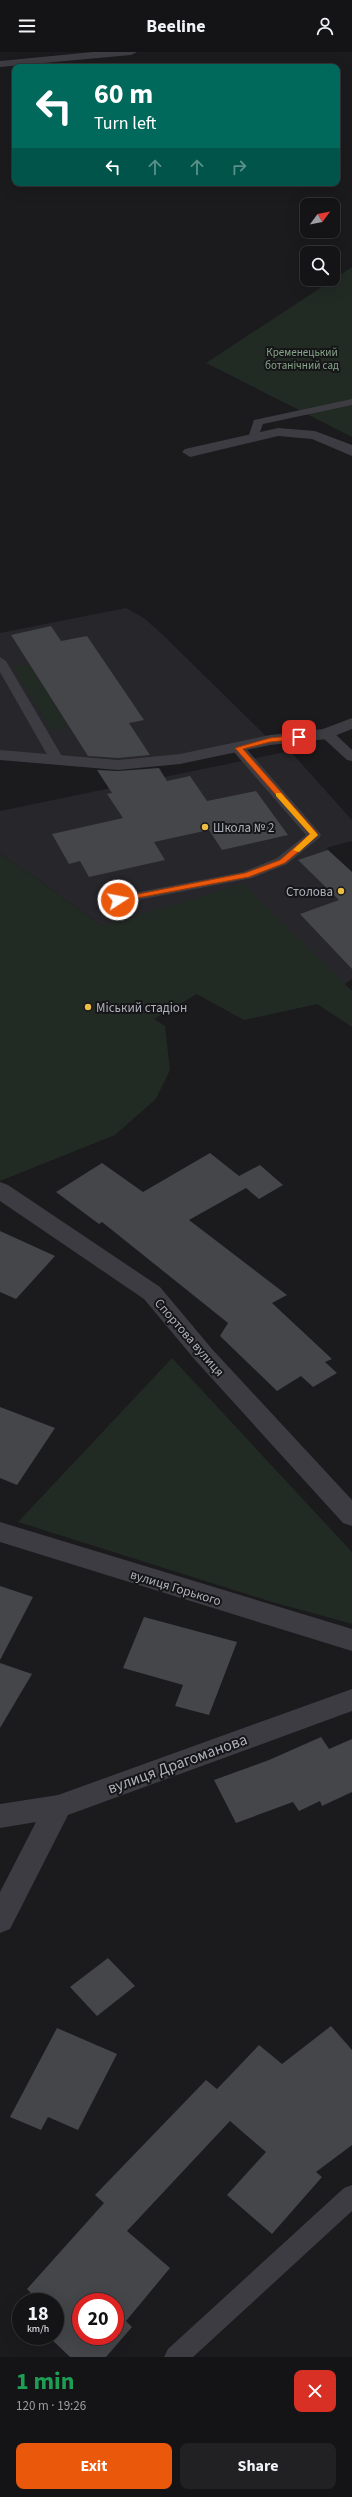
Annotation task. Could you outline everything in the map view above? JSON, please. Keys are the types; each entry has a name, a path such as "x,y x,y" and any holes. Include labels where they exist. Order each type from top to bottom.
{"street":[{"path":"0,64 131,52"},
{"path":"190,452 278,432 315,435 352,451"},
{"path":"0,755 56,758 118,765 180,759 238,748 270,740 328,734 352,723"},
{"name":"Спортова вулиця","path":"0,1190 152,1294 204,1356 352,1516"},
{"name":"вулиця Горького","path":"0,1532 352,1640"},
{"name":"вулиця Драгоманова","path":"0,1816 58,1807 352,1700"},
{"path":"0,1920 58,1807"}],"lane":[{"path":"253,438 258,422 352,402"},
{"path":"0,661 56,758"},
{"path":"328,734 352,758"},
{"path":"118,900 247,875 282,861 314,835 238,748"},
{"path":"176,2357 352,2196"}],"shaded area":[{"path":"126,608 144,618 163,635 270,740 118,765 0,756 0,633"},
{"path":"290,751 352,820 352,841 326,848 352,872 352,979 317,1004 244,1020 197,994 0,853 0,811"}],"green space":[{"name":"Кременецький ботанічний сад","path":"352,267 352,437 206,363 323,286 340,286 340,275"},
{"path":"29,664 68,727 51,730 13,667"},
{"name":"Міський стадіон","path":"0,853 102,926 243,884 352,991 352,1027 317,1004 244,1020 197,994 154,1019 165,1026 170,1070 156,1099 115,1135 0,1181"},
{"path":"172,1358 352,1552 352,1624 272,1602 18,1522"}],"building":[{"path":"51,626 61,641 87,636 144,720 129,723 150,755 118,758 88,756 11,635"},
{"name":"Школа № 2","path":"159,768 167,781 190,776 207,801 256,791 288,835 222,850 209,830 154,842 165,860 89,877 80,861 69,864 52,834 123,818 107,794 112,793 97,770 118,771"},
{"path":"328,850 352,872 352,969 300,914 339,900 298,860"},
{"path":"210,1153 239,1176 260,1165 283,1185 259,1199 246,1188 189,1220 287,1295 272,1303 332,1359 325,1362 337,1373 313,1387 301,1376 277,1391 220,1336 228,1323 102,1222 99,1224 56,1192 102,1163 143,1192"},
{"path":"0,1231 55,1256 16,1299 0,1292"},
{"path":"0,1407 55,1428 17,1485 0,1478"},
{"path":"0,1586 33,1597 0,1660"},
{"path":"144,1617 237,1642 209,1715 175,1706 183,1685 123,1668"},
{"path":"0,1663 32,1674 0,1728"},
{"path":"321,1737 329,1749 352,1739 352,1792 322,1806 320,1801 299,1811 293,1802 236,1823 214,1780 269,1760"},
{"path":"108,1958 135,1986 97,2016 70,1987"},
{"path":"331,2026 352,2050 352,2145 316,2172 322,2177 272,2234 227,2195 266,2152 230,2121 127,2231 170,2268 126,2321 132,2327 124,2336 124,2293 72,2293 72,2345 116,2345 106,2357 70,2357 57,2345 64,2345 64,2293 31,2293 27,2289 104,2203 95,2195 206,2080 217,2089 259,2045 282,2064"},
{"path":"57,2028 117,2054 78,2130 48,2117 41,2130 10,2117"}],"slow traffic":[{"path":"279,794 314,835 296,850"}],"place":[{"name":"Школа № 2","path":"205,827"},
{"name":"Столова","path":"341,891"},
{"name":"Міський стадіон","path":"88,1007"}],"route":[{"path":"118,900 247,875 282,861 314,835 238,748 270,740 299,737"}]}
